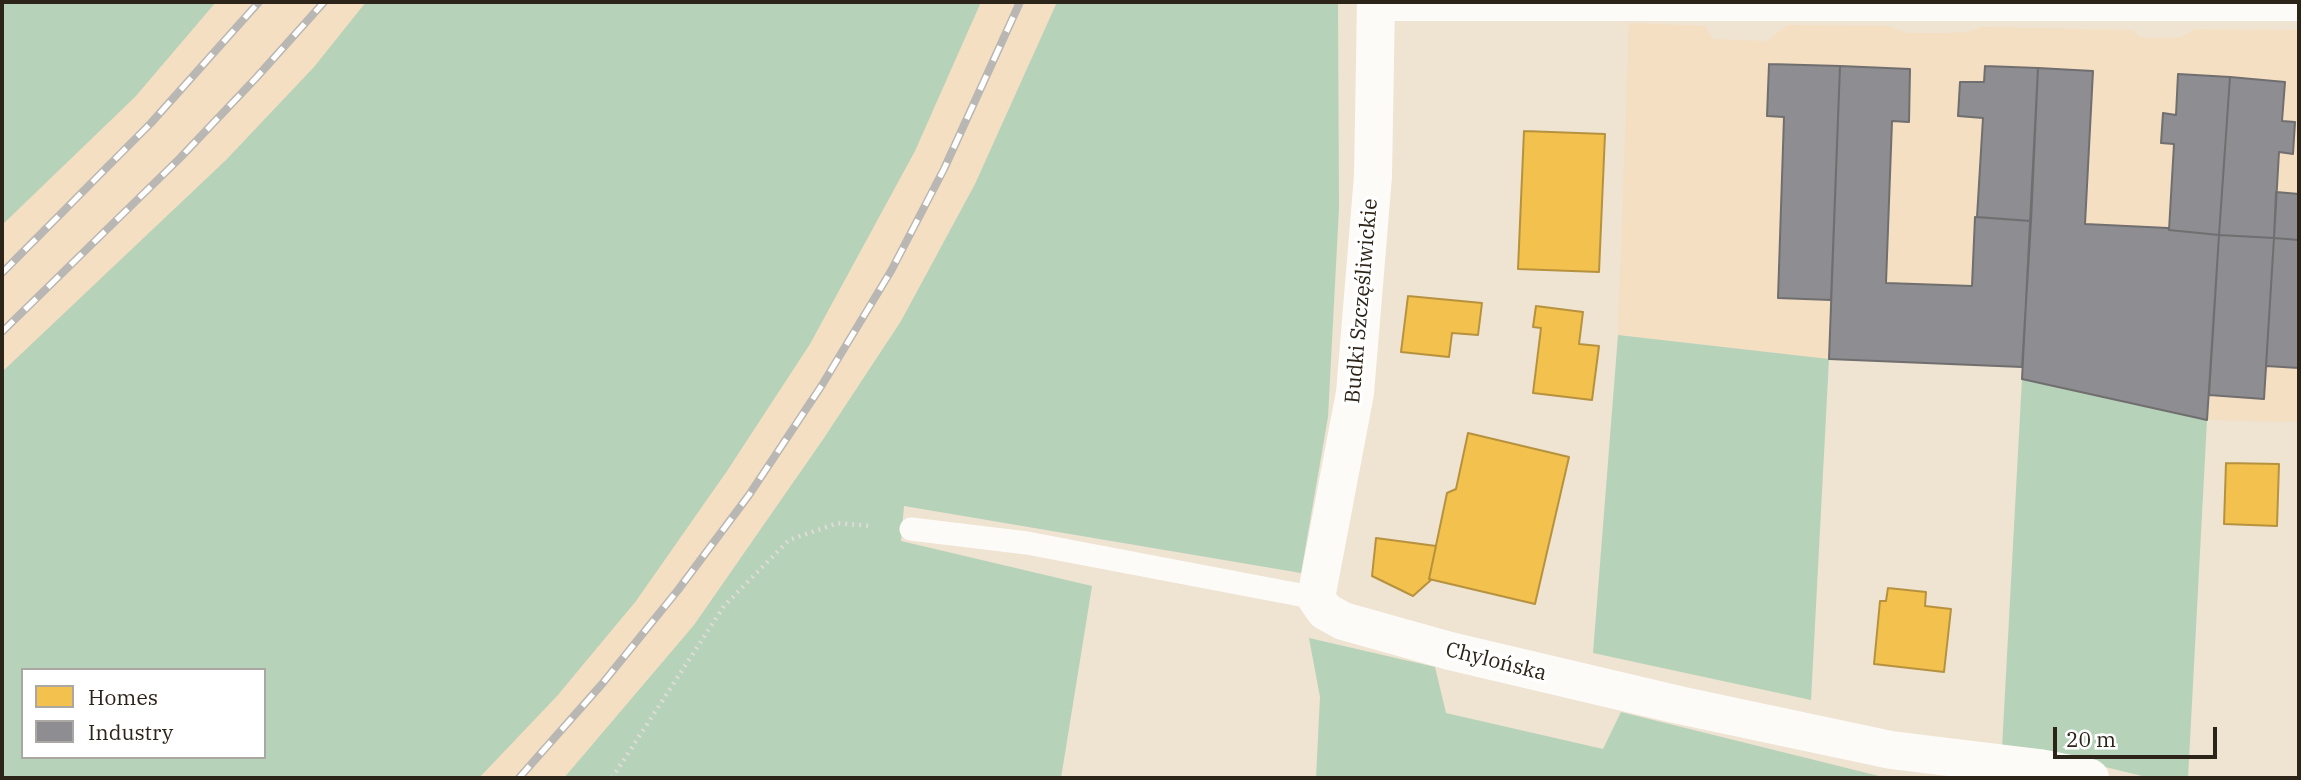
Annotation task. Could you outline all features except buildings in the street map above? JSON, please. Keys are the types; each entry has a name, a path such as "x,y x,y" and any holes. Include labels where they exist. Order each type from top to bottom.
{"street":[{"path":"1376,2 2299,2"},
{"name":"Budki Szczęśliwickie","path":"1316,598 1355,393 1373,176 1376,2"},
{"name":"Chylońska","path":"1316,598 1325,611 1343,621 1450,651 1679,705 1891,750 2039,768 2090,778"}],"lane":[{"name":"Chylońska","path":"911,529 1027,542 1316,598"}],"path":[{"path":"612,778 724,606 789,540 838,523 911,529"}],"shaded area":[{"path":"2,2 1057,2 975,184 901,321 824,438 694,625 575,778 2,778"},
{"path":"1629,23 1705,26 1713,39 1767,41 1787,25 1887,26 1907,33 1968,32 1982,27 2133,30 2140,37 2160,38 2181,37 2195,29 2299,30 2299,422 2207,420 2022,379 2022,367 1829,359 1618,335"}],"green space":[{"path":"2,2 216,2 135,97 2,225"},
{"path":"366,2 981,2 915,151 810,344 727,471 636,601 557,696 479,778 2,778 2,372 226,160 314,67"},
{"path":"1057,2 1338,2 1339,208 1328,417 1301,573 904,506 901,541 1092,586 1061,778 564,778 694,625 824,438 901,321 975,184"},
{"path":"1618,335 1829,359 1811,700 1593,653"},
{"path":"2022,379 2207,420 2188,778 2150,778 2077,760 2002,748"},
{"path":"1309,638 1435,667 1446,713 1603,749 1621,712 1887,778 1316,778 1320,697"}],"railway":[{"path":"2,273 151,123 259,2"},
{"path":"2,332 180,158 324,2"},
{"path":"519,778 602,684 678,590 749,495 822,385 891,271 944,169 1020,2"}]}
